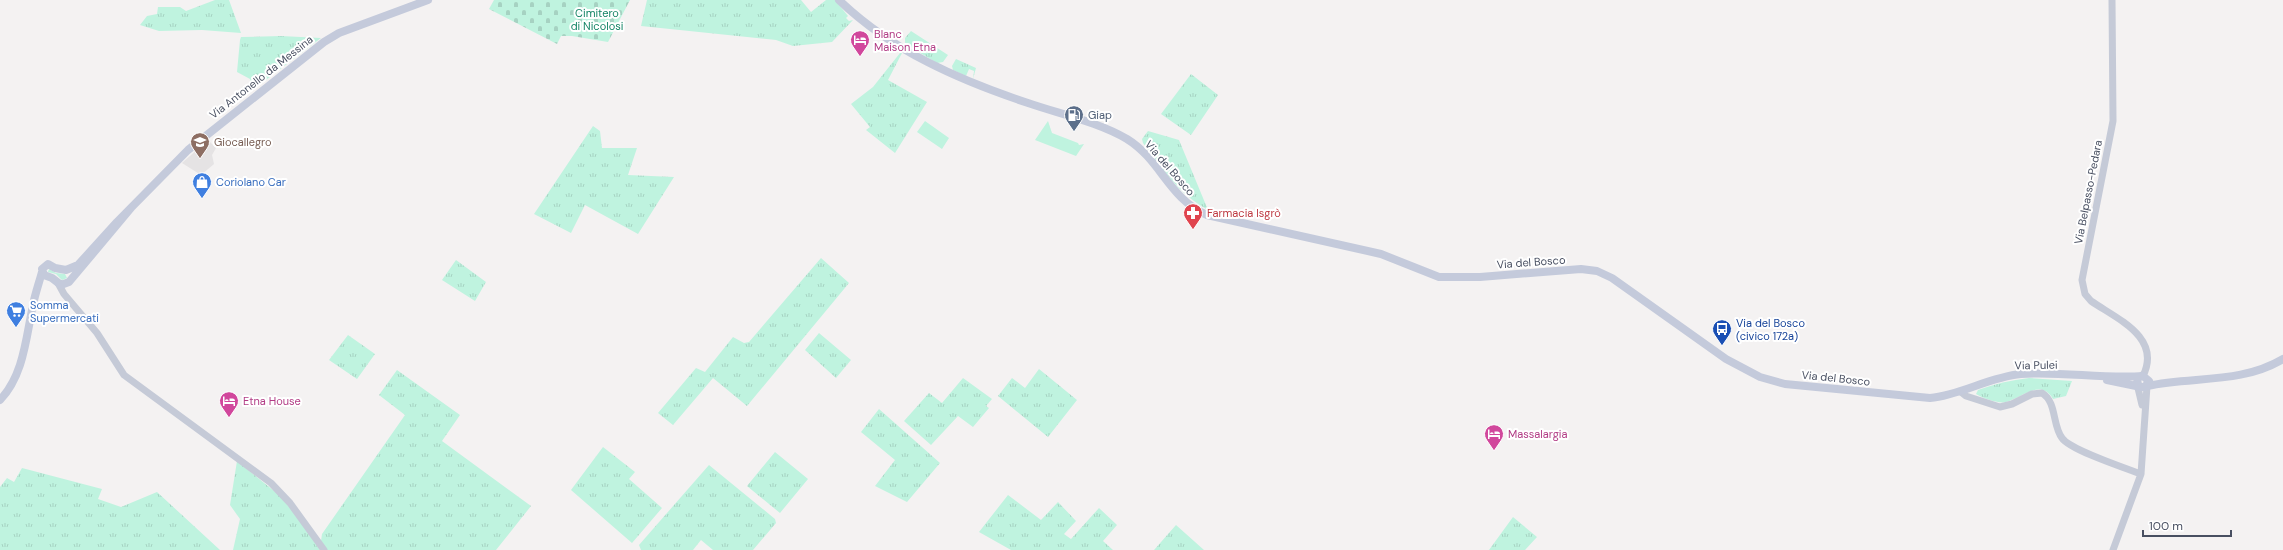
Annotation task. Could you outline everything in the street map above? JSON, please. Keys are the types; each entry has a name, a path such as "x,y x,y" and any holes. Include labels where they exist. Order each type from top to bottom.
{"main road":[{"name":"Via Antonello da Messina","path":"131,208 188,150 324,42 339,33 428,0"},
{"name":"Via del Bosco","path":"839,0 852,12 885,37 949,74 977,86 1101,128 1126,139 1146,154 1184,202 1207,216 1381,254 1426,274 1439,277 1480,277 1581,269 1597,271 1612,278 1726,359 1773,381 1912,397 1945,396 1961,392"},
{"path":"0,400 13,384 18,371 30,320 44,274 44,266 48,264 55,268 66,270 78,265 131,208"},
{"path":"44,274 64,285 70,282 120,224 131,208"},
{"path":"66,270 71,276 70,282"},
{"path":"2089,376 2144,381 2182,382 2220,379 2252,373 2283,359"},
{"name":"Via Pulei","path":"1961,392 1998,379 2020,374 2089,376"},
{"path":"2089,376 2144,381"}],"street":[{"name":"Via Belpasso-Pedara","path":"2112,0 2113,121 2082,280 2085,294 2091,301 2133,329 2144,340 2147,345 2144,381"},
{"path":"70,282 67,290 71,302"},
{"path":"58,283 71,302 97,333 124,375 271,483 290,503 324,550"},
{"path":"2144,381 2144,415"},
{"path":"2113,550 2141,474 2144,381"},
{"path":"1961,392 1966,396 2000,407 2012,404 2032,394 2042,393 2049,400 2058,432 2063,440 2075,447 2141,474"}],"shaded area":[{"name":"Giocallegro","path":"208,140 216,148 212,155 214,164 201,175 182,163"}],"green space":[{"path":"215,0 229,0 241,33 202,30 159,31 140,25 147,16 157,14 158,7 180,7 186,11"},
{"name":"Cimitero di Nicolosi","path":"494,0 630,0 608,42 572,36 561,36 557,44 489,9"},
{"path":"647,0 801,0 811,12 826,0 835,0 848,16 846,18 849,21 853,20 832,42 793,46 776,40 641,26"},
{"path":"911,31 948,55 943,62 937,63 905,44 905,38"},
{"path":"281,36 321,38 254,89 250,79 237,72 241,37"},
{"path":"900,53 902,53 888,80 927,102 895,153 866,130 870,127 851,104 873,87"},
{"path":"956,59 976,68 973,79 974,71 969,69 966,76 953,70 952,66"},
{"path":"1191,74 1218,95 1191,135 1161,114"},
{"path":"925,121 949,138 942,149 917,132"},
{"path":"1048,121 1052,133 1078,143 1079,145 1084,144 1076,156 1035,140"},
{"path":"593,126 600,131 602,148 637,148 628,175 674,177 638,234 585,205 571,233 534,214"},
{"path":"1148,131 1179,140 1208,210 1187,196 1158,163 1143,143 1142,139"},
{"path":"821,258 849,283 747,406 713,378 673,425 658,413 696,368 705,372 733,337 744,343 749,342"},
{"path":"456,260 486,282 475,301 442,280"},
{"path":"49,269 56,273 65,274 67,278 62,280 56,274 48,272"},
{"path":"819,333 851,360 836,378 805,350"},
{"path":"348,335 375,354 357,379 329,360"},
{"path":"1039,369 1077,400 1048,437 998,396 1012,378 1025,388"},
{"path":"397,370 460,415 442,441 531,506 496,550 327,550 321,541 322,534 405,415 379,395"},
{"path":"963,378 992,399 986,406 989,408 973,427 958,416 931,445 904,421 929,393 942,403"},
{"path":"2029,378 2072,381 2066,396 2053,399 2043,390 2031,391 2006,402 1991,400 1976,394 1978,390 1990,386"},
{"path":"879,409 940,463 907,502 875,486 895,460 861,432"},
{"path":"603,447 635,472 629,479 662,508 632,543 571,490"},
{"path":"775,452 808,479 780,513 747,486"},
{"path":"237,461 279,495 296,515 320,550 233,550 240,519 230,505"},
{"path":"709,465 775,519 776,523 753,550 713,550 701,540 693,550 641,550 639,545"},
{"path":"22,468 102,489 98,499 121,507 157,492 220,550 0,550 0,487 7,478 14,482"},
{"path":"1008,495 1041,520 1058,502 1076,521 1064,534 1071,539 1099,508 1117,525 1103,541 1113,550 1011,550 979,532"},
{"path":"1513,517 1537,537 1525,550 1489,550"},
{"path":"1176,525 1204,550 1154,550"}],"place":[{"name":"Blanc Maison Etna","path":"860,57"},
{"name":"Giap","path":"1074,132"},
{"name":"Giocallegro","path":"200,159"},
{"name":"Coriolano Car","path":"202,199"},
{"name":"Farmacia Isgrò","path":"1193,230"},
{"name":"Somma Supermercati","path":"16,328"},
{"name":"Via del Bosco (civico 172a)","path":"1722,346"},
{"name":"Etna House","path":"229,418"},
{"name":"Massalargia","path":"1494,451"}]}
